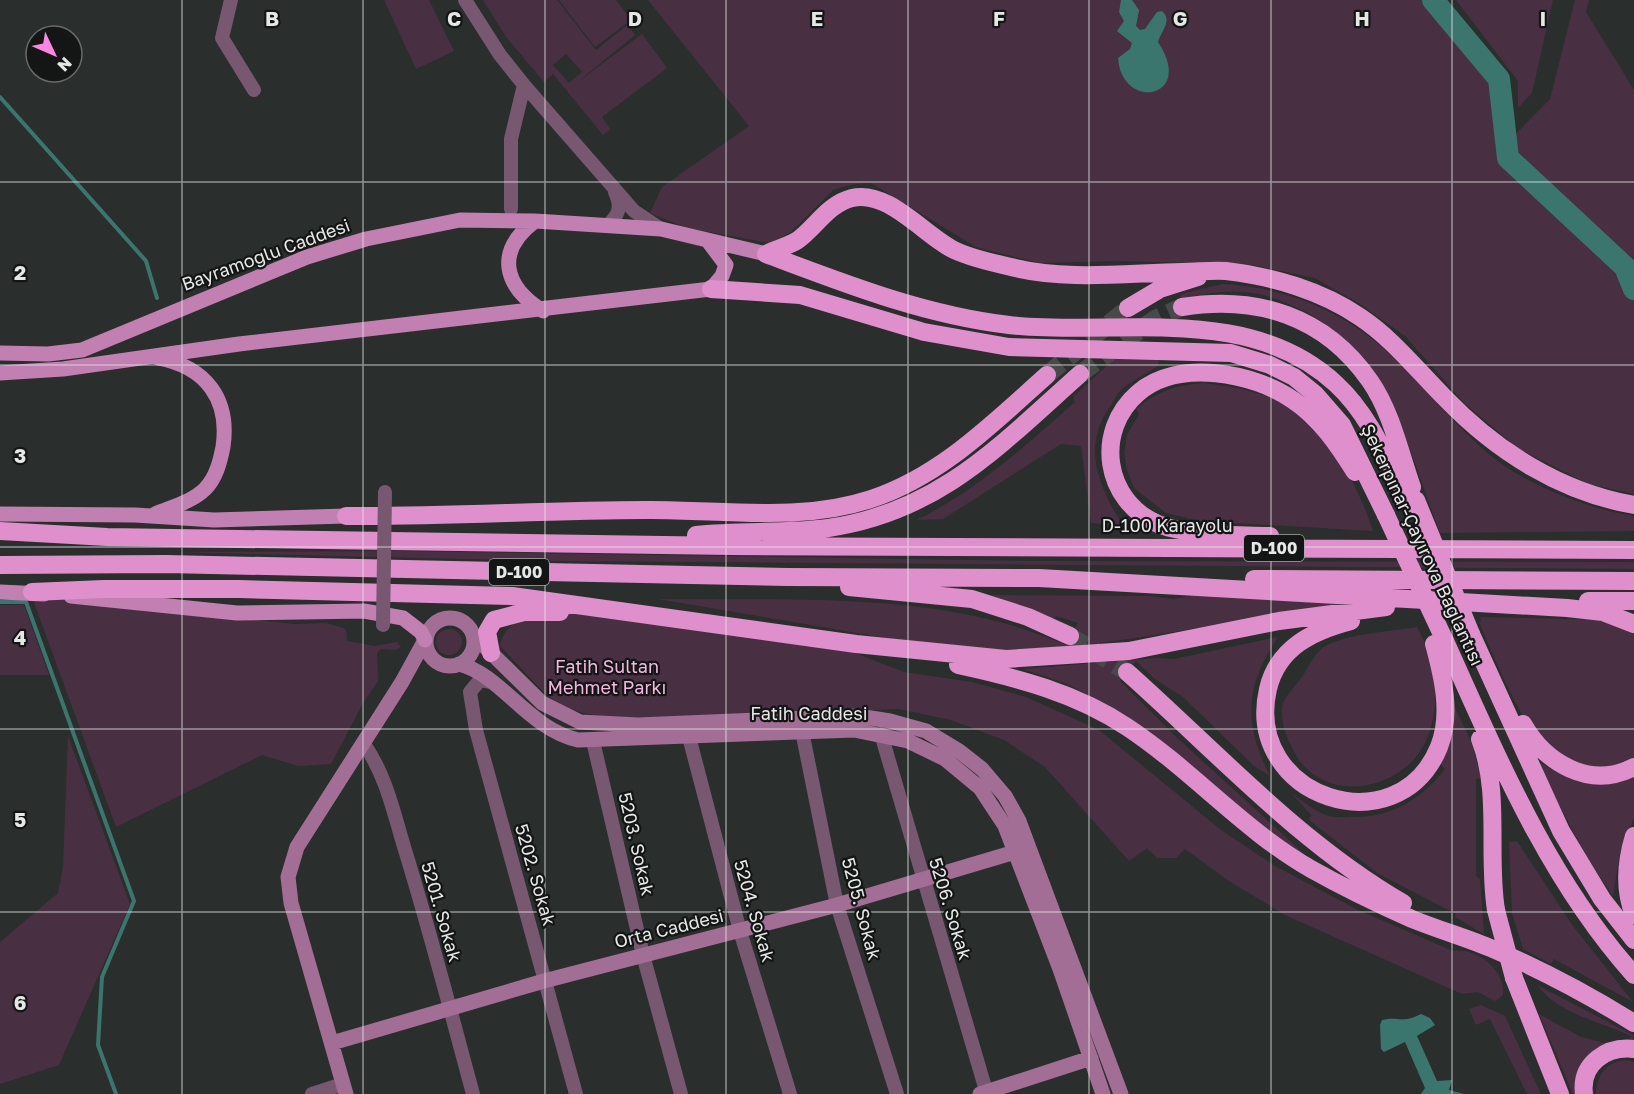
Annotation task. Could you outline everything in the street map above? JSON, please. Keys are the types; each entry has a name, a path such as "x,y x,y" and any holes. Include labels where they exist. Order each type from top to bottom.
{"highway":[{"path":"766,254 797,240 828,210 852,198 874,200 892,207 955,250 1012,268 1057,274 1226,271 1290,284 1353,312 1380,331 1463,416 1507,452 1538,471 1566,484 1595,496 1634,505"},
{"name":"Şekerpınar-Çayırova Bağlantısı","path":"766,254 871,294 963,318 1022,326 1179,327 1239,335 1292,354 1337,384 1363,416 1413,501 1561,831 1602,899 1634,940"},
{"path":"1128,308 1160,289 1226,271"},
{"name":"Şekerpınar-Çayırova Bağlantısı","path":"711,290 800,295 924,332 1009,347 1231,353 1270,365 1294,377 1315,394 1342,425 1386,515 1440,642 1561,877 1584,914 1634,975"},
{"path":"1182,307 1213,302 1240,303 1274,309 1320,332 1339,347 1371,382 1393,431 1413,501"},
{"path":"1349,548 1274,536 1173,530 1156,523 1140,514 1119,489 1111,469 1110,450 1114,428 1138,393 1155,382 1176,375 1200,373 1266,384 1294,400 1318,421 1386,515"},
{"path":"635,544 710,533 829,528 875,519 911,506 943,489 981,461 1080,374"},
{"path":"346,516 647,510 750,513 830,509 871,499 943,465 1047,375"},
{"name":"D-100","path":"0,531 107,537 915,546"},
{"name":"D-100 Karayolu","path":"915,546 1634,550"},
{"name":"D-100","path":"0,565 166,564 788,577 1634,581"},
{"path":"788,577 865,589 972,599 1028,617 1070,636"},
{"path":"1039,578 1603,612 1634,624"},
{"path":"32,592 115,589 472,593 631,612 856,644 974,657 1078,656 1129,651 1279,621 1441,602 1634,601"},
{"path":"1440,642 1445,719 1439,746 1433,759 1413,781 1379,799 1366,802 1336,801 1308,789 1285,769 1270,739 1265,710 1270,682 1290,650 1323,628 1441,602"},
{"path":"474,636 484,622 500,616 524,612 631,612"},
{"path":"491,653 487,632 489,625 500,616"},
{"path":"1471,634 1527,731 1552,759 1575,771 1595,776 1611,775 1634,767"},
{"path":"1440,642 1482,743 1490,776 1492,886 1503,945 1560,1093"},
{"path":"856,644 1010,676 1059,692 1099,711 1128,728 1249,828 1288,856 1413,919 1493,949"},
{"path":"1127,672 1319,847 1365,881 1493,949 1587,994 1634,1023"},
{"path":"1634,836 1627,872 1629,901 1634,915"},
{"path":"1584,1094 1586,1076 1597,1058 1620,1047 1634,1049"}],"main road":[{"name":"Bayramoğlu Caddesi","path":"0,353 48,354 82,350 307,257 366,239 460,220 535,221 661,229 766,254"},
{"path":"535,221 522,231 512,246 508,264 511,280 517,290 528,302 543,311"},
{"path":"0,373 63,369 146,357 711,290 723,276 726,265 708,241"},
{"path":"146,357 184,365 201,378 218,399 225,423 221,461 206,488 191,499 150,516"},
{"path":"0,514 150,516 214,520 346,516"},
{"path":"0,592 32,592 237,613 364,611 403,618 421,632 425,640"}],"street":[{"path":"231,0 222,38 254,90"},
{"path":"465,0 500,55 524,85 634,212 661,229"},
{"path":"511,209 511,139 524,85"},
{"path":"608,226 617,217 619,210 619,200 613,188"},
{"path":"383,625 385,492"},
{"path":"312,1094 344,1089 291,903 288,877 297,847 364,744 435,624 450,618 464,623 530,693 562,715 592,724 705,729 858,716 910,734"},
{"path":"402,682 421,669 459,666 470,656 474,636"},
{"path":"425,640 430,656 475,674 468,687 469,698"},
{"name":"Fatih Caddesi","path":"459,666 491,682 546,727 568,737 593,741 669,729 689,737 705,729 854,730 881,734 910,734 940,747 980,788 1001,819 1103,1094"},
{"path":"469,698 477,681 484,679 491,682"},
{"name":"5202. Sokak","path":"469,698 576,1094"},
{"name":"5205. Sokak","path":"802,731 837,905 897,1094"},
{"name":"5206. Sokak","path":"881,734 985,1093"},
{"name":"5204. Sokak","path":"689,737 740,931 790,1094"},
{"name":"5203. Sokak","path":"593,741 643,955 681,1094"},
{"name":"5201. Sokak","path":"364,744 375,759 387,791 473,1094"},
{"path":"940,747 982,770 1005,796 1019,821 1121,1094"},
{"name":"Orta Caddesi","path":"332,1043 544,981 837,905 1015,852"},
{"path":"985,1093 1091,1058"}],"green space":[{"path":"384,0 429,0 454,51 416,69"},
{"path":"483,0 557,0 596,50 627,25 635,35 575,84 642,34 667,68 602,117 610,129 603,135 553,74 544,82 506,37","holes":["566,54 582,72 569,83 553,65"]},
{"path":"559,0 616,0 631,20 595,47"},
{"path":"648,0 1433,0 1499,79 1507,143 1550,99 1575,0 1589,0 1586,12 1634,90 1634,494 1589,484 1507,443 1509,441 1464,403 1405,336 1360,304 1315,278 1247,264 1119,261 1040,263 976,247 871,183 854,184 833,190 791,232 770,243 687,228 650,213 662,187 749,126"},
{"path":"1456,0 1553,0 1532,93 1518,108 1518,81"},
{"path":"1222,284 1265,289 1286,295 1307,302 1346,321 1381,346 1465,432 1495,459 1526,479 1561,495 1598,508 1634,516 1634,531 1440,533 1406,437 1376,378 1357,352 1333,330 1304,311 1267,296 1227,292 1180,299 1181,294"},
{"path":"1159,358 1158,366 1120,391 1101,423 1096,438 1095,453 1101,483 1123,526 1091,523 1081,446 1061,444 943,519 917,520 960,495 1019,451 1075,402 1073,397 1114,359"},
{"path":"1204,383 1243,389 1271,398 1297,413 1312,426 1326,441 1349,476 1359,494 1373,531 1200,521 1166,513 1134,488 1124,453 1127,435 1139,414 1136,409 1168,390"},
{"path":"400,551 1028,561 1634,562 1634,569 556,561 171,552"},
{"path":"1207,593 1346,604 1122,640 1032,649 986,650 918,643 658,599 813,600 917,607 968,615 1018,627 1066,645 1078,623 1056,616 1054,619 990,595 1149,596 1173,599"},
{"path":"32,597 295,624 326,623 346,629 347,641 375,646 397,642 401,647 396,650 381,649 377,653 378,681 362,705 331,764 298,766 262,755 116,827"},
{"path":"0,605 24,605 49,675 0,675"},
{"name":"Fatih Sultan Mehmet Parkı","path":"556,612 605,615 837,646 904,672 972,682 1026,697 1099,730 1221,830 1275,866 1358,910 1453,951 1471,953 1480,957 1495,969 1500,977 1503,995 1495,1001 1478,992 1462,994 1285,915 1229,881 1185,849 1176,858 1157,858 1147,848 1129,861 1045,767 1004,740 951,720 899,709 626,718 601,716 565,707 542,690 500,646 503,636 514,624 528,618"},
{"path":"1480,617 1606,620 1634,631 1634,759 1612,767 1589,768 1567,762 1547,749 1537,738 1518,707 1492,653 1479,622"},
{"path":"1417,627 1429,654 1435,683 1435,698 1431,727 1417,756 1389,778 1373,784 1338,785 1322,779 1307,769 1297,757 1288,739 1282,710 1289,693 1316,655 1323,647 1337,641 1371,633"},
{"path":"449,629 459,632 462,642 459,652 449,655 439,652 436,642 439,632"},
{"path":"1278,637 1259,672 1252,705 1255,739 1270,776 1254,766 1183,697 1155,679 1136,661 1120,681 1173,734 1313,862 1282,843 1112,707 1065,683 1023,669 1157,658 1174,659"},
{"path":"1454,706 1472,743 1481,778 1476,779 1476,876 1480,879 1484,934 1455,917 1456,914 1377,873 1309,820 1311,815 1292,794 1319,812 1333,817 1379,814 1404,805 1426,790 1445,769 1440,764 1452,738"},
{"path":"68,736 130,904 59,1065 0,1084 0,942 58,893 63,867"},
{"path":"1538,762 1561,774 1585,781 1609,782 1634,775 1634,818 1620,852 1613,896 1582,848"},
{"path":"1517,841 1573,926 1633,1002 1554,959 1551,964 1523,949 1512,913 1509,842"},
{"path":"1537,985 1633,1035 1634,1043 1629,1041 1631,1036 1557,1004"},
{"path":"1481,1005 1505,1016 1541,1094 1527,1094 1490,1019 1476,1025 1469,1009"},
{"path":"1539,1014 1581,1037 1605,1043 1593,1054 1578,1094 1573,1094"},
{"path":"1625,1060 1634,1062 1634,1094 1596,1094 1598,1081 1604,1071 1613,1063"}],"shaded area":[{"path":"1121,0 1132,0 1139,10 1136,26 1140,30 1145,29 1157,12 1162,11 1165,15 1165,26 1158,42 1167,61 1168,76 1163,86 1154,92 1142,92 1131,86 1122,75 1118,58 1130,49 1132,43 1117,31 1124,21 1119,12"},
{"path":"1421,1014 1430,1018 1435,1025 1417,1036 1437,1081 1452,1080 1449,1090 1464,1094 1421,1094 1425,1088 1405,1042 1384,1052 1381,1049 1380,1025 1382,1020 1409,1019"}],"waterway":[{"path":"1433,0 1499,79 1508,158 1625,267 1634,289"},
{"path":"0,97 146,261 157,298"},
{"path":"0,602 26,602 134,901 102,977 98,1045 116,1094"}],"tunnel":[{"path":"1080,374 1155,319 1182,307"},
{"path":"1047,375 1128,308"},
{"path":"1070,636 1127,672"}]}
